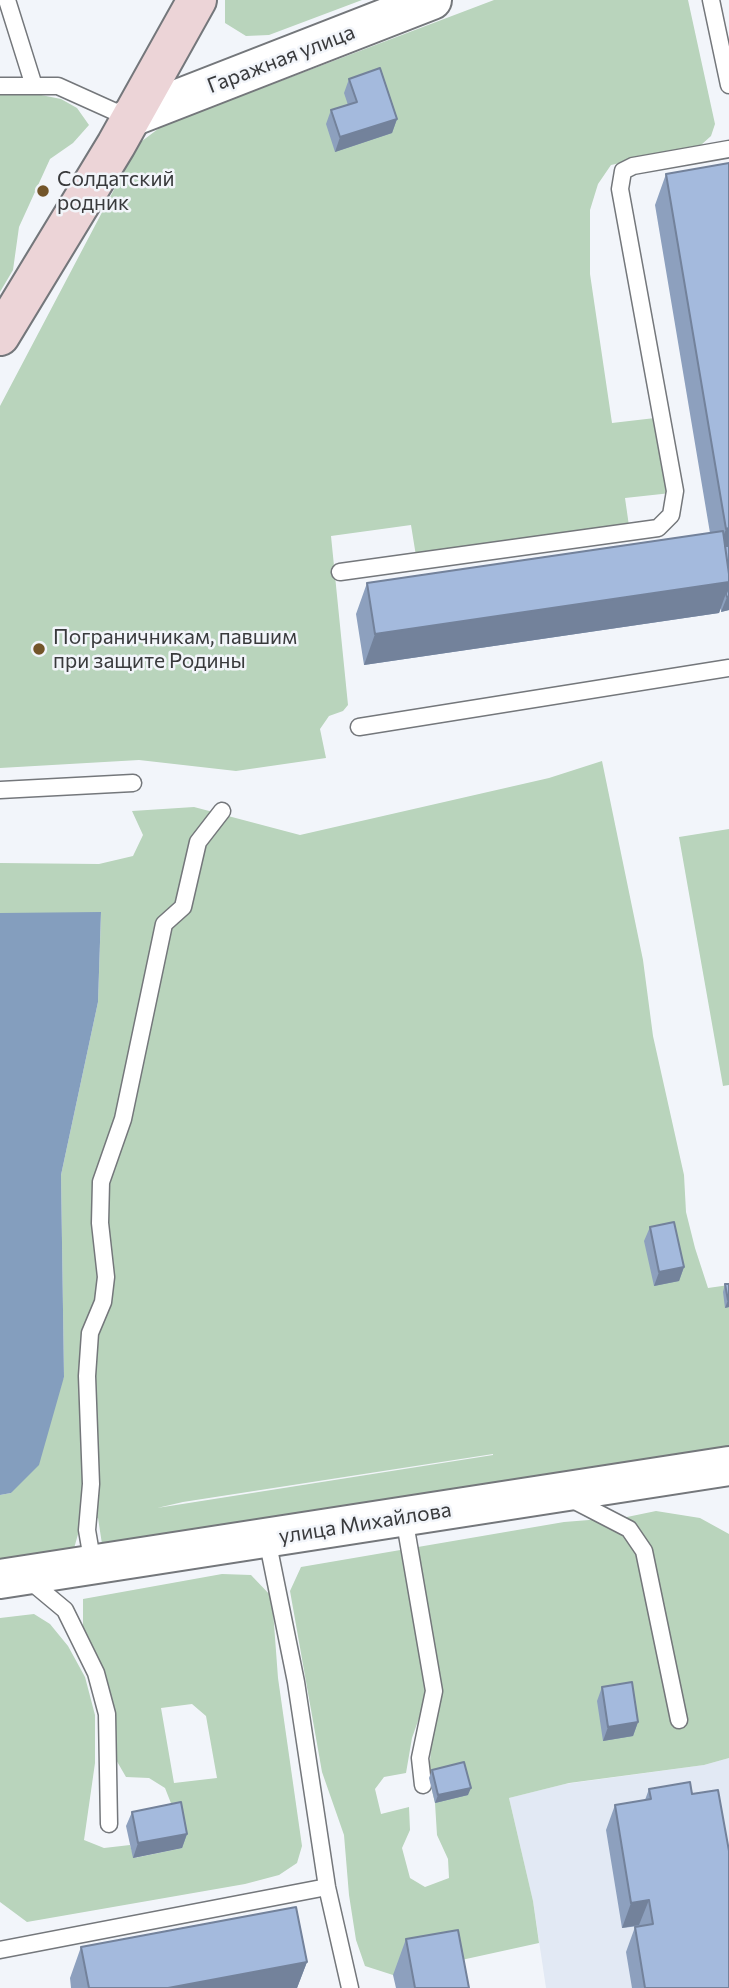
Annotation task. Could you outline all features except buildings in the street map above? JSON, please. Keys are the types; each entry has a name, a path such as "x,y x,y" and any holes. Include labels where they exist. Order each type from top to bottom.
{"main road":[{"path":"0,335 197,0"}],"street":[{"name":"Гаражная улица","path":"129,118 432,0"},
{"name":"улица Михайлова","path":"12,1578 729,1466"}],"lane":[{"path":"6,0 34,86"},
{"path":"710,0 729,85"},
{"path":"0,86 58,86 129,118"},
{"path":"340,572 658,528 671,515 675,491 620,189 623,171 633,166 729,149"},
{"path":"359,727 729,668"},
{"path":"0,790 133,783"},
{"path":"93,1565 87,1530 91,1484 87,1376 90,1333 103,1302 106,1277 100,1223 101,1182 123,1119 164,924 183,907 198,842 222,811"},
{"path":"556,1492 629,1529 645,1551 679,1720"},
{"path":"404,1517 434,1691 419,1758 422,1785"},
{"path":"267,1539 296,1682 327,1887 349,1988"},
{"path":"12,1578 65,1610 96,1673 107,1714 109,1824"},
{"path":"0,1950 327,1887"}],"shaded area":[{"path":"729,1758 729,1988 546,1988 533,1901 509,1798 565,1784 704,1765"}],"green space":[{"path":"225,0 362,0 269,35 246,36 225,23"},
{"path":"494,0 688,0 715,124 711,136 701,145 611,165 598,184 590,210 590,274 612,423 655,418 671,493 625,498 629,526 416,556 411,525 331,536 348,705 343,711 329,716 320,729 326,758 236,771 139,760 0,768 0,406 138,144 162,126"},
{"path":"0,95 41,95 61,99 77,108 89,125 73,143 50,159 19,227 13,270 0,292"},
{"path":"602,761 643,960 653,1036 684,1175 686,1212 708,1288 729,1285 729,1449 102,1544 98,1518 82,1520 73,1552 0,1564 0,1495 11,1493 64,1377 61,1175 98,1002 101,913 0,913 0,863 99,864 133,856 143,835 132,811 194,807 300,835 549,778","holes":["493,1455 157,1508 183,1502"]},
{"path":"729,829 729,1085 723,1086 679,837"},
{"path":"656,1511 700,1518 729,1534 729,1758 704,1765 569,1783 509,1798 533,1901 539,1943 393,1975 365,1966 356,1940 344,1835 322,1772 290,1591 301,1567 564,1522 627,1517","holes":["425,1701 440,1705 431,1745 429,1778 435,1803 437,1835 448,1859 449,1878 425,1887 410,1878 402,1848 410,1830 409,1807 381,1814 375,1789 384,1777 406,1773 412,1738"]},
{"path":"222,1574 251,1575 272,1597 278,1678 302,1846 297,1863 279,1875 245,1884 27,1922 0,1902 0,1618 34,1614 50,1624 68,1646 85,1677 95,1715 95,1763 84,1840 104,1848 130,1845 134,1858 182,1848 176,1816 165,1788 149,1778 126,1777 115,1758 115,1711 104,1674 83,1631 83,1599","holes":["192,1704 206,1716 217,1778 174,1783 161,1708"]}],"water":[{"path":"101,912 98,1002 61,1175 64,1377 39,1465 11,1493 0,1495 0,913"}],"place":[{"name":"Солдатский родник","path":"43,191"},
{"name":"Пограничникам, павшим при защите Родины","path":"39,649"}]}
